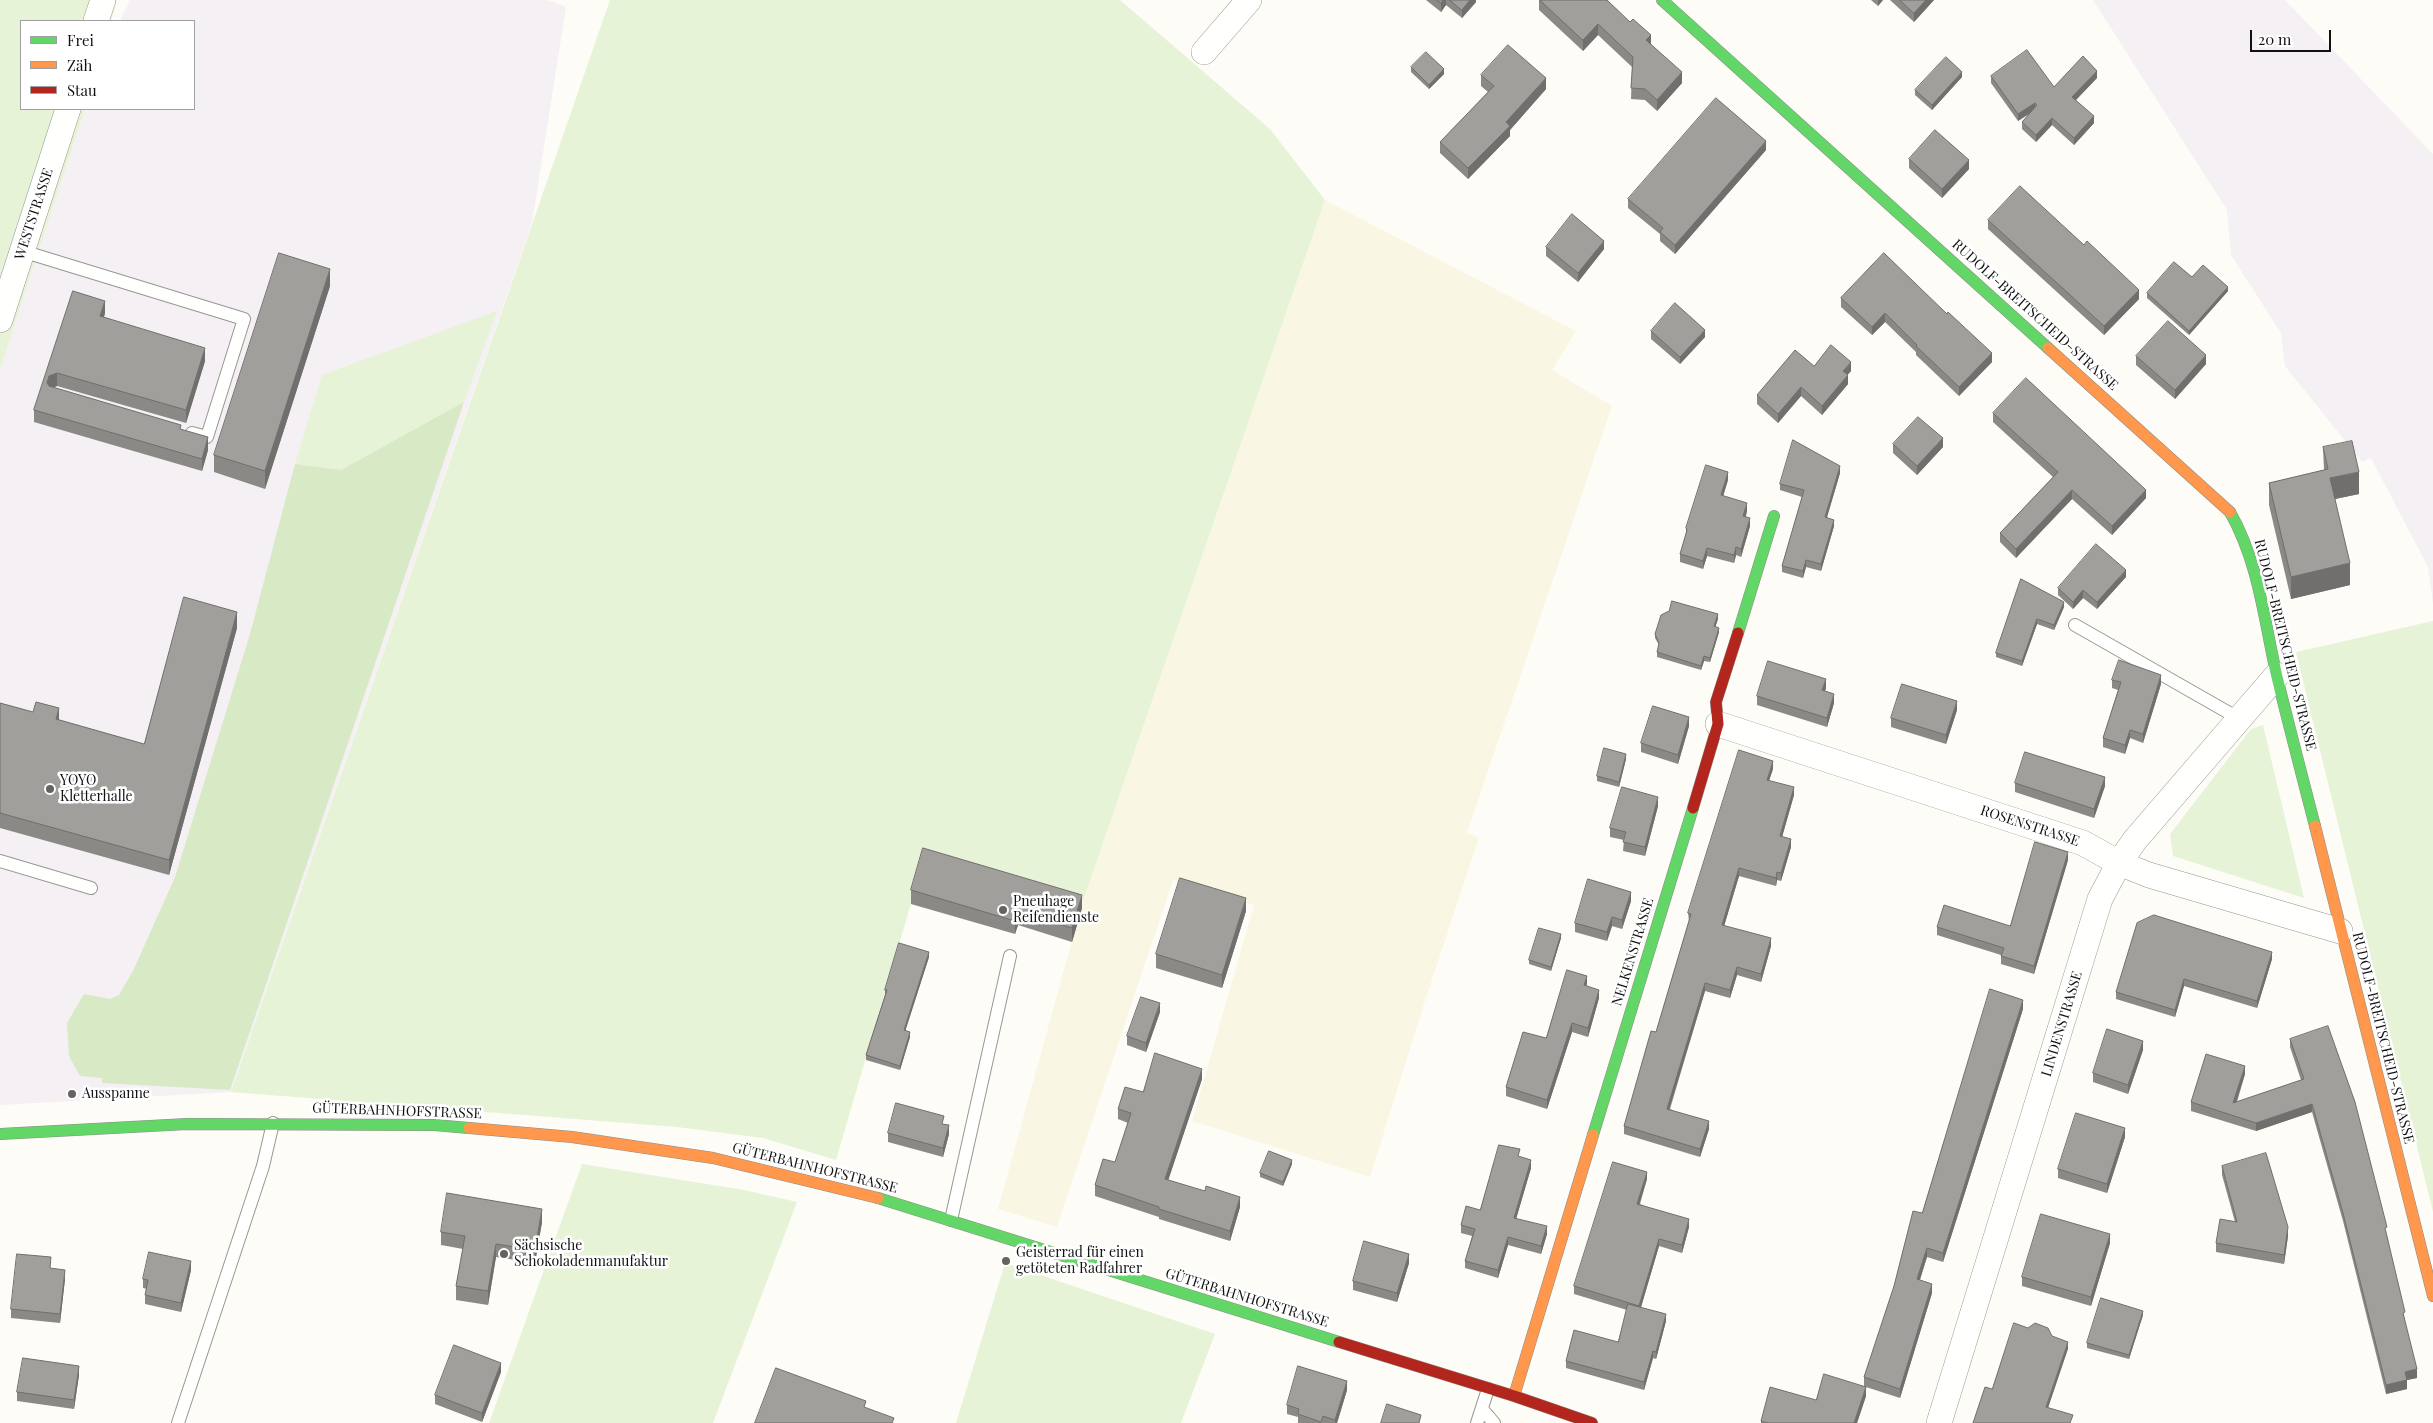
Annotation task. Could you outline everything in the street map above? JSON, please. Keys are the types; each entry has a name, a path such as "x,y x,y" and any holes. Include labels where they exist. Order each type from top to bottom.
{"street":[{"path":"96,20 103,0"},
{"path":"1204,52 1249,0"},
{"name":"RUDOLF-BREITSCHEID-STRASSE","path":"1662,0 2230,512 2242,531 2256,580 2277,675 2340,931 2433,1296"},
{"name":"WESTSTRASSE","path":"0,320 68,110"},
{"name":"NELKENSTRASSE","path":"1514,1396 1718,724 1716,702 1774,516"},
{"name":"LINDENSTRASSE","path":"1938,1423 2100,899 2119,863 2141,833 2238,718 2277,675"},
{"name":"ROSENSTRASSE","path":"1718,724 2083,843 2119,863 2149,875 2340,931"},
{"name":"GÜTERBAHNHOFSTRASSE","path":"0,1134 187,1124 273,1122 434,1125 587,1139 713,1158 885,1200 1514,1396 1592,1423"}],"lane":[{"path":"22,251 244,319 207,437 178,429"},
{"path":"2076,626 2238,718"},
{"path":"0,861 91,888"},
{"path":"951,1220 1010,956"},
{"path":"178,1423 263,1166 273,1122"},
{"path":"1477,1423 1488,1389"},
{"path":"1482,1409 1494,1423"}],"shaded area":[{"path":"130,0 548,0 566,7 532,223 231,1092 0,1105 0,370 85,110 195,110 195,20 120,20"},
{"path":"2093,0 2285,0 2433,154 2433,604 2428,567 2371,458 2362,462 2285,366 2281,333 2231,255 2227,210"},
{"path":"1325,200 1576,331 1552,370 1612,406 1467,833 1479,838 1423,1007 1370,1177 1192,1121 1254,905 1173,880 1057,1227 998,1209 1083,901"}],"green space":[{"path":"0,0 117,0 111,20 20,20 20,110 85,110 0,370"},
{"path":"610,0 1120,0 1270,129 1325,200 1083,901 924,859 836,1160 763,1138 677,1127 231,1092"},
{"path":"497,311 464,402 341,470 295,464 322,375"},
{"path":"464,402 230,1090 102,1083 102,1078 80,1076 69,1056 67,1023 84,994 110,999 119,995 133,971 175,877 250,634 295,464 341,470"},
{"path":"2433,621 2433,1212 2296,652"},
{"path":"2263,725 2304,898 2173,856 2170,834 2251,729"},
{"path":"582,1164 744,1190 797,1202 713,1423 489,1423"},
{"path":"1005,1263 1215,1334 1181,1423 956,1423"}],"building":[{"path":"1450,0 1470,0 1462,10"},
{"path":"1540,0 1607,0 1630,22 1633,19 1651,35 1646,40 1682,72 1657,100 1645,89 1631,88 1633,57 1598,24 1583,40"},
{"path":"1900,0 1926,0 1914,13"},
{"path":"1508,45 1546,78 1506,122 1510,126 1468,168 1440,142 1494,86 1481,75"},
{"path":"2027,50 2054,87 2083,56 2097,71 2072,97 2094,116 2074,138 2052,118 2036,135 2022,122 2037,105 2035,103 2018,114 1991,76"},
{"path":"1426,52 1444,69 1429,85 1411,67"},
{"path":"1946,57 1962,72 1932,105 1915,90"},
{"path":"1716,98 1766,141 1675,245 1660,232 1663,228 1628,199"},
{"path":"1935,130 1969,160 1942,189 1909,159"},
{"path":"2020,186 2084,245 2087,241 2139,290 2104,326 1988,220"},
{"path":"1572,214 1604,241 1578,273 1546,247"},
{"path":"279,253 330,269 265,471 214,455"},
{"path":"1884,253 1947,314 1948,312 1992,353 1959,387 1885,313 1872,327 1841,298"},
{"path":"2174,262 2192,277 2203,265 2228,287 2189,331 2147,293"},
{"path":"73,291 105,301 100,316 205,348 186,410 57,373 49,376 47,383 49,386 181,425 180,429 208,437 202,459 34,410"},
{"path":"1675,303 1705,330 1680,357 1651,331"},
{"path":"2168,321 2206,355 2175,390 2136,356"},
{"path":"1831,345 1851,362 1843,371 1848,375 1822,406 1801,387 1778,414 1757,395 1795,350 1814,366"},
{"path":"2026,378 2146,490 2112,526 2072,490 2016,549 2000,533 2058,472 1993,413"},
{"path":"1918,417 1943,438 1917,466 1893,444"},
{"path":"1793,440 1840,466 1825,517 1834,520 1821,564 1806,560 1803,571 1782,566 1804,490 1780,484"},
{"path":"2352,441 2359,472 2330,478 2350,563 2291,577 2269,483 2328,469 2323,447"},
{"path":"1706,465 1728,472 1721,495 1747,503 1743,516 1750,518 1741,549 1736,547 1734,555 1707,548 1703,561 1680,554 1686,528"},
{"path":"2096,544 2126,570 2097,602 2083,590 2073,602 2058,588"},
{"path":"2021,579 2064,602 2054,625 2037,619 2022,661 1996,653"},
{"path":"184,597 237,612 169,860 0,813 0,703 33,712 36,702 59,708 56,719 144,744"},
{"path":"1672,601 1718,614 1714,626 1719,628 1710,658 1704,656 1701,666 1657,652 1659,643 1655,634 1661,615 1669,611"},
{"path":"2119,660 2161,675 2143,734 2130,730 2125,745 2103,738 2121,682 2112,680"},
{"path":"1768,661 1826,679 1822,690 1834,694 1827,718 1757,696"},
{"path":"1902,684 1957,701 1946,735 1891,718"},
{"path":"1653,706 1689,717 1678,755 1641,743"},
{"path":"1604,748 1626,754 1619,782 1597,776"},
{"path":"1739,750 1773,761 1767,780 1794,787 1780,836 1791,839 1781,873 1777,872 1776,878 1739,868 1722,925 1771,938 1761,974 1737,967 1730,990 1705,983 1667,1109 1709,1121 1700,1149 1624,1126 1651,1031 1656,1032 1691,914 1688,913"},
{"path":"2025,752 2105,777 2094,809 2015,783"},
{"path":"1622,787 1658,797 1645,847 1623,842 1626,832 1610,828"},
{"path":"2035,842 2068,852 2034,966 2001,956 2004,948 1937,927 1944,905 2010,926"},
{"path":"923,848 1082,895 1072,928 1018,912 1015,921 911,890"},
{"path":"1180,878 1246,898 1222,975 1156,954"},
{"path":"1588,879 1631,892 1622,920 1612,917 1607,932 1575,923"},
{"path":"2154,915 2272,952 2257,1001 2184,979 2175,1010 2116,992 2137,923"},
{"path":"1539,928 1561,934 1551,967 1529,960"},
{"path":"899,943 929,952 904,1030 910,1032 900,1066 866,1055 887,990 885,990"},
{"path":"1567,970 1587,976 1584,985 1599,990 1588,1028 1572,1023 1547,1100 1506,1087 1523,1032 1546,1038"},
{"path":"1990,989 2023,1000 1943,1253 1927,1248 1917,1279 1932,1284 1900,1389 1864,1377 1894,1286 1913,1211 1922,1213"},
{"path":"1141,997 1160,1003 1146,1043 1127,1036"},
{"path":"2328,1026 2355,1102 2387,1227 2385,1228 2417,1369 2405,1372 2407,1380 2386,1385 2343,1213 2312,1104 2256,1123 2191,1102 2206,1054 2245,1066 2233,1103 2304,1079 2290,1039"},
{"path":"2107,1029 2143,1041 2128,1085 2093,1073"},
{"path":"1155,1053 1202,1069 1165,1179 1205,1191 1206,1186 1240,1197 1230,1231 1159,1209 1159,1207 1095,1185 1103,1159 1115,1162 1131,1113 1118,1109 1125,1087 1143,1092"},
{"path":"896,1103 944,1116 942,1124 949,1125 943,1148 888,1133"},
{"path":"2076,1113 2125,1128 2107,1184 2058,1169"},
{"path":"1499,1145 1520,1149 1518,1156 1531,1160 1514,1218 1547,1226 1541,1246 1508,1237 1498,1270 1465,1261 1475,1229 1461,1225 1466,1206 1480,1210"},
{"path":"1269,1151 1292,1160 1283,1182 1260,1173"},
{"path":"2266,1153 2288,1227 2284,1255 2216,1243 2220,1219 2237,1222 2222,1166"},
{"path":"1613,1162 1647,1172 1637,1204 1689,1219 1682,1245 1659,1239 1639,1306 1574,1286"},
{"name":"Sächsische Schokoladenmanufaktur","path":"447,1193 542,1209 535,1250 496,1244 488,1291 456,1286 465,1236 441,1232"},
{"path":"2041,1214 2110,1234 2091,1297 2022,1277"},
{"path":"1364,1241 1409,1254 1397,1293 1353,1281"},
{"path":"149,1252 191,1261 181,1303 145,1295 148,1280 143,1279"},
{"path":"17,1254 51,1257 50,1268 65,1270 60,1314 11,1309"},
{"path":"2101,1298 2143,1311 2129,1355 2087,1343"},
{"path":"1628,1304 1666,1314 1656,1352 1653,1351 1644,1382 1566,1361 1574,1330 1618,1342"},
{"path":"2014,1323 2028,1328 2035,1323 2048,1328 2052,1336 2068,1342 2046,1407 2073,1415 2070,1423 1973,1423 1985,1387 1992,1389"},
{"path":"454,1345 501,1363 482,1413 435,1395"},
{"path":"23,1358 79,1366 74,1400 17,1392"},
{"path":"1298,1366 1347,1381 1335,1420 1323,1416 1321,1422 1298,1414 1299,1409 1287,1405"},
{"path":"776,1368 866,1401 864,1407 894,1418 892,1423 755,1423"},
{"path":"1824,1374 1866,1387 1854,1423 1768,1423 1761,1421 1770,1387 1816,1400"},
{"path":"1387,1404 1421,1415 1419,1423 1381,1423"}],"traffic: fast":[{"path":"1662,0 2048,348"},
{"path":"2230,512 2248,551 2260,592 2277,677 2315,826"},
{"path":"1738,633 1774,516"},
{"path":"1593,1135 1693,808"},
{"path":"0,1134 187,1124 434,1125 469,1128"},
{"path":"878,1198 1339,1342"}],"traffic: slow":[{"path":"2048,348 2230,512"},
{"path":"2315,826 2433,1296"},
{"path":"469,1128 572,1137 713,1158 878,1198"},
{"path":"1514,1396 1593,1135"}],"traffic: jam":[{"path":"1693,808 1718,724 1716,702 1738,633"},
{"path":"1339,1342 1514,1396 1592,1423"}],"place":[{"name":"YOYO Kletterhalle","path":"50,789"},
{"name":"Pneuhage Reifendienste","path":"1003,910"},
{"name":"Ausspanne","path":"72,1094"},
{"name":"Sächsische Schokoladenmanufaktur","path":"504,1254"},
{"name":"Geisterrad für einen getöteten Radfahrer","path":"1006,1261"}]}
